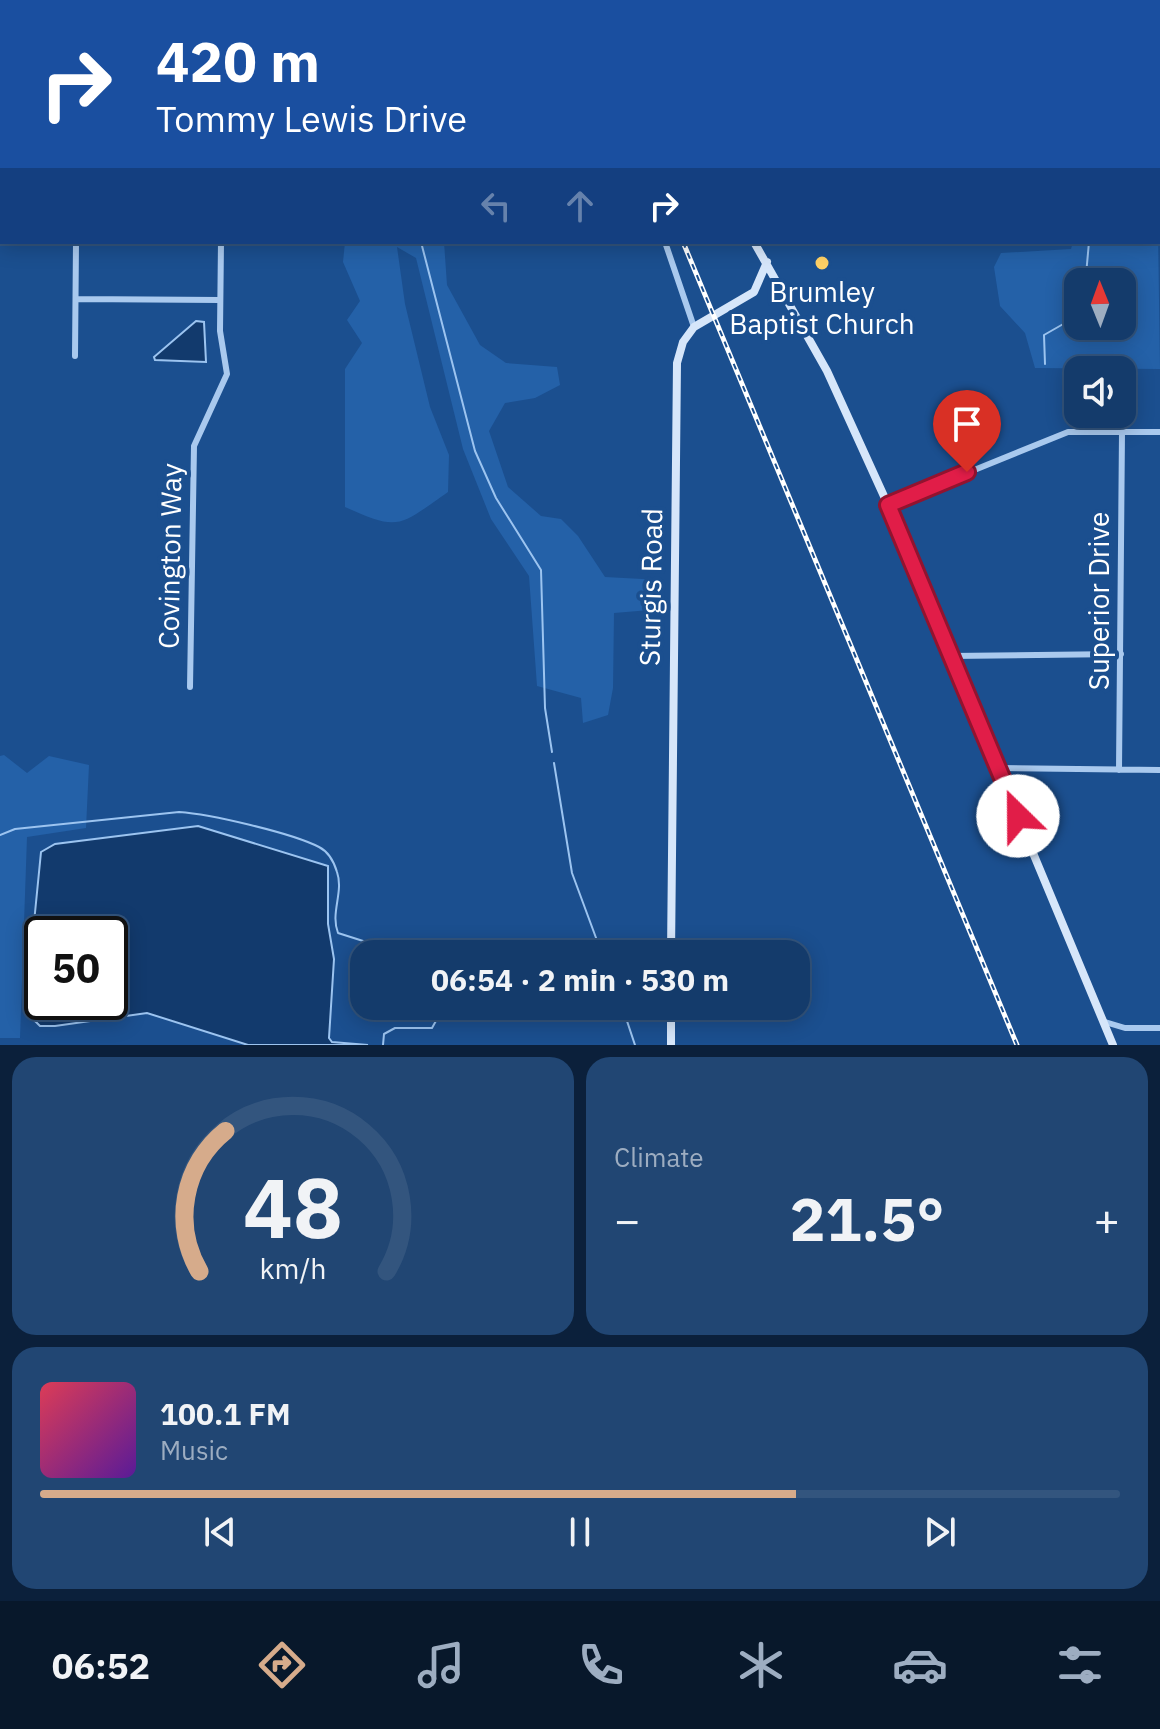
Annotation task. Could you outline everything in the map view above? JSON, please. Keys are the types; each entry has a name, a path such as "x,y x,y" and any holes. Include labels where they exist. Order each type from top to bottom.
{"main road":[{"path":"755,244 827,371 888,505 1113,1045"},
{"path":"694,327 716,318 754,292 767,262"},
{"name":"Sturgis Road","path":"671,940 677,363 683,342 694,327"},
{"path":"671,1020 671,1045"}],"street":[{"path":"75,356 76,244"},
{"name":"Covington Way","path":"190,687 194,446 227,374 220,300 221,244"},
{"path":"666,244 694,327"},
{"path":"76,299 220,300"},
{"path":"888,505 1068,432 1160,432"},
{"name":"Superior Drive","path":"1119,770 1122,432"},
{"path":"951,656 1121,654"},
{"path":"998,768 1160,770"},
{"path":"1105,1022 1125,1028 1160,1028"}],"shaded area":[{"path":"345,244 444,244 447,285 480,345 506,363 557,367 560,385 535,398 505,403 489,431 508,487 541,516 561,519 578,536 605,577 661,580 662,609 614,613 613,688 608,715 583,723 581,698 537,686 529,576 491,519 463,449 416,258 397,247 405,304 430,407 449,455 448,492 399,522 377,520 345,507 345,369 362,343 347,320 360,301 343,262"},
{"path":"1072,244 1158,244 1160,369 1136,369 1136,356 1064,356 1064,368 1035,368 1025,333 1000,306 994,267 1001,253 1071,249"},
{"path":"196,321 204,322 206,362 155,360 154,357"},
{"path":"4,755 27,773 49,756 89,765 86,828 27,837 20,1038 0,1038 0,756"},
{"path":"198,826 328,866 328,924 334,959 329,1038 332,1042 368,1045 248,1045 147,1013 128,1016 128,916 35,916 41,852 55,844"},
{"path":"34,1020 97,1020 55,1026 40,1026"}],"waterway":[{"path":"422,244 475,451 496,498 541,570 545,708 552,752"},
{"path":"1045,364 1044,335 1072,319 1074,313 1063,293 1077,277 1086,275 1089,244"},
{"path":"554,763 572,873 597,940"},
{"path":"0,835 15,829 179,812 271,830 326,852 333,861 339,880 335,918 338,933 360,940"},
{"path":"383,1045 384,1034 395,1028 432,1028 436,1020"},
{"path":"627,1020 635,1045"}],"railway":[{"path":"684,244 1017,1045"}],"place":[{"name":"Brumley Baptist Church","path":"822,263"}],"route":[{"path":"967,472 888,505 1018,816"}]}
